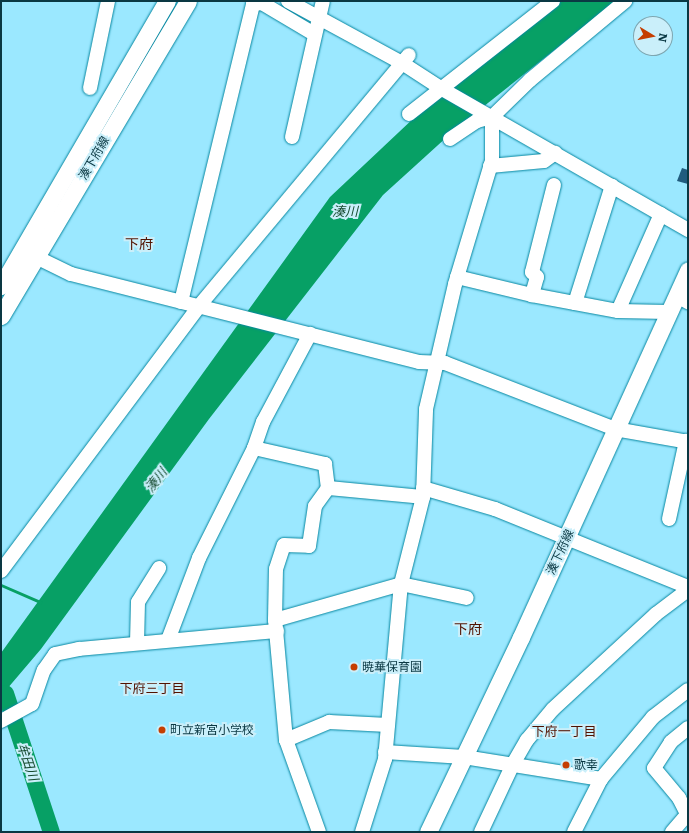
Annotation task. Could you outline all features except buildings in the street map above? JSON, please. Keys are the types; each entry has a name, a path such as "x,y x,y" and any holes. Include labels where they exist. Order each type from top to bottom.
{"main road":[{"name":"湊下府線","path":"1,286 167,1"},
{"name":"湊下府線","path":"1,316 188,1"},
{"name":"湊下府線","path":"428,832 568,536 668,312 682,299 688,270"}],"street":[{"path":"90,88 108,1"},
{"path":"288,1 320,20 406,59 442,89 688,230"},
{"path":"292,137 314,34 320,20 323,1"},
{"path":"409,114 552,1"},
{"path":"450,139 476,121 492,117 530,80 625,1"},
{"path":"181,302 253,4 262,3 314,34"},
{"path":"1,571 199,306 406,59"},
{"path":"362,832 385,752 401,584 423,493 426,409 457,277 490,166 492,117"},
{"path":"490,166 544,162 554,153"},
{"path":"532,295 537,277 532,272 554,186"},
{"path":"575,303 612,186"},
{"path":"618,311 661,214"},
{"path":"36,257 71,274 239,315 419,362 436,362 476,374 615,429 687,441 669,519"},
{"path":"457,277 532,295 618,311 668,312"},
{"path":"168,640 199,558 254,448 263,422 310,334"},
{"path":"254,448 325,464 328,488 315,506 309,546 284,545 276,569 276,626 286,740 319,832"},
{"path":"328,488 423,493 466,499 568,536 688,588 552,709 527,740 513,764 481,832"},
{"path":"136,643 138,602 159,568"},
{"path":"1,721 32,704 44,670 55,654 276,626 401,584 467,598"},
{"path":"574,832 601,779 653,717 686,697"},
{"path":"286,740 329,722 388,725"},
{"path":"672,832 688,815 679,798 654,768 671,742 688,728"},
{"path":"385,752 464,757 601,779"}],"water":[{"name":"湊川","path":"561,1 616,1 459,126 383,195 209,419 41,649 1,696 1,653 330,197 433,100"}],"waterway":[{"path":"1,585 40,602"},
{"name":"牟田川","path":"5,693 51,832"}],"place":[{"name":"暁華保育園","path":"354,667"},
{"name":"町立新宮小学校","path":"162,730"},
{"name":"歌幸","path":"566,765"}],"district":[{"name":"下府","path":"139,243"},
{"name":"下府","path":"468,628"},
{"name":"下府三丁目","path":"152,688"},
{"name":"下府一丁目","path":"564,731"}]}
